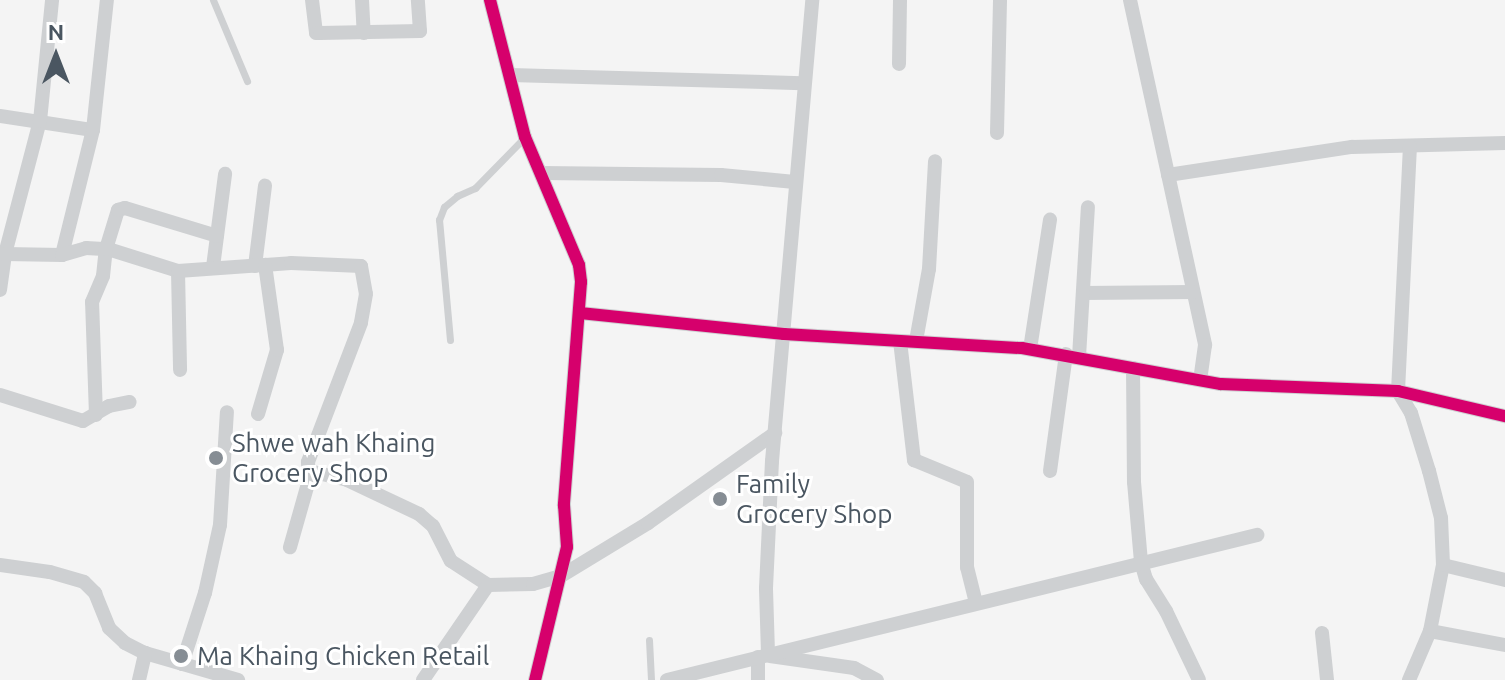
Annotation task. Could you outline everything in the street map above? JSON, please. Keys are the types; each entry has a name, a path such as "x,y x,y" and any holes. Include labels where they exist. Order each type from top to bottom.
{"street":[{"path":"0,290 3,254 40,121 52,0"},
{"path":"62,255 93,130 107,0"},
{"path":"312,0 316,33 420,31 418,0"},
{"path":"362,0 364,33"},
{"path":"490,0 525,137 579,265 580,313 564,505 567,547 535,680"},
{"path":"758,680 802,83 812,0"},
{"path":"899,64 900,0"},
{"path":"997,133 1000,0"},
{"path":"1130,0 1205,345 1200,380"},
{"path":"510,75 802,83"},
{"path":"0,116 93,130"},
{"path":"1168,175 1352,147 1505,143"},
{"path":"1409,680 1430,631 1443,565 1438,506 1411,413 1398,391 1410,146"},
{"path":"916,341 929,269 935,161"},
{"path":"541,173 721,175 795,182"},
{"path":"213,267 225,174"},
{"path":"258,414 277,350 260,266 265,186"},
{"path":"1050,471 1083,293 1088,207"},
{"path":"96,415 92,302 103,276 106,249 121,208 217,236"},
{"path":"1030,349 1050,220"},
{"path":"3,254 62,255 75,250 106,249 178,271 213,267 361,266 365,278 361,323 308,462 309,471 290,547"},
{"path":"178,271 180,370"},
{"path":"1083,293 1193,292"},
{"path":"580,313 784,334 1030,349 1221,384 1398,391 1505,416"},
{"path":"900,341 914,460 967,482 967,567 976,602"},
{"path":"1133,368 1134,482 1141,562 1146,579 1166,611 1199,680"},
{"path":"0,395 83,421 109,406 130,402"},
{"path":"182,664 205,593 220,525 227,412"},
{"path":"309,471 347,480 419,514 433,526 451,561 488,585 533,584 561,576 648,523 775,433"},
{"path":"670,680 1257,535"},
{"path":"0,565 50,572 84,582 95,593 109,628 125,643 145,653 182,664 197,674 238,680"},
{"path":"1443,565 1505,580"},
{"path":"423,680 488,585"},
{"path":"1430,631 1505,645"},
{"path":"1322,633 1327,680"},
{"path":"139,680 145,653"},
{"path":"762,655 877,680"}],"lane":[{"path":"213,0 247,81"},
{"path":"450,340 439,220 444,207 457,196 475,188 525,137"},
{"path":"649,640 651,680"}],"cycle path":[{"path":"490,0 525,137 579,265 581,282 564,505 567,547 535,680"},
{"path":"580,313 784,334 1022,348 1221,384 1398,391 1505,416"}],"place":[{"name":"Shwe wah Khaing Grocery Shop","path":"216,458"},
{"name":"Family Grocery Shop","path":"720,499"},
{"name":"Ma Khaing Chicken Retail","path":"181,656"}]}
